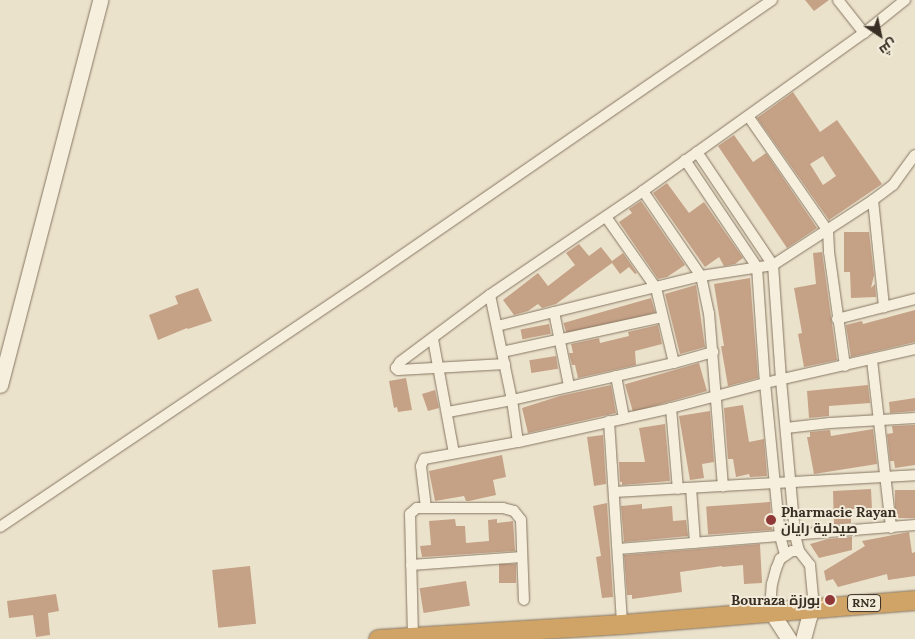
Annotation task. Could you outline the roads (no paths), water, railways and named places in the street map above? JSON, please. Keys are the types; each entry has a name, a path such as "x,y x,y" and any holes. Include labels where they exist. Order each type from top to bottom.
{"highway":[{"name":"RN2","path":"378,639 622,624 770,610 915,600"}],"street":[{"path":"0,385 100,0"},
{"path":"0,527 359,285 772,0"},
{"path":"838,0 864,34"},
{"path":"505,364 398,370 396,368 400,362 490,295 606,217 864,34 894,3 904,0"},
{"path":"748,116 828,231 845,366"},
{"path":"697,152 773,264 795,535 799,551 810,565 814,607 809,616 803,639"},
{"path":"497,326 701,276 773,264 828,231 874,200 893,185 915,155"},
{"path":"685,160 757,267 765,383 780,536 785,555"},
{"path":"643,191 701,276 709,313 723,486"},
{"path":"874,200 884,307"},
{"path":"606,217 656,288 674,363"},
{"path":"490,295 512,400 518,442"},
{"path":"838,319 915,300"},
{"path":"554,312 569,386"},
{"path":"502,352 662,317"},
{"path":"433,338 454,453"},
{"path":"426,508 422,461 454,453 518,442 716,398 765,383 915,349"},
{"path":"448,412 512,400 674,363 713,352"},
{"path":"872,360 891,528"},
{"path":"616,376 624,418"},
{"path":"671,408 678,488"},
{"path":"786,428 830,423 915,418"},
{"path":"610,421 622,624"},
{"path":"614,492 915,475"},
{"path":"691,488 695,543"},
{"path":"419,637 411,565 410,514 417,508 503,508 514,512 521,520 524,600"},
{"path":"0,521 11,521"},
{"path":"618,549 915,525"},
{"path":"789,639 770,610 774,576 780,559 785,555 799,551"},
{"path":"411,565 522,557"}],"place":[{"name":"Pharmacie Rayan صيدلية رايان","path":"771,520"},
{"name":"Bouraza بورزة","path":"830,600"}]}
